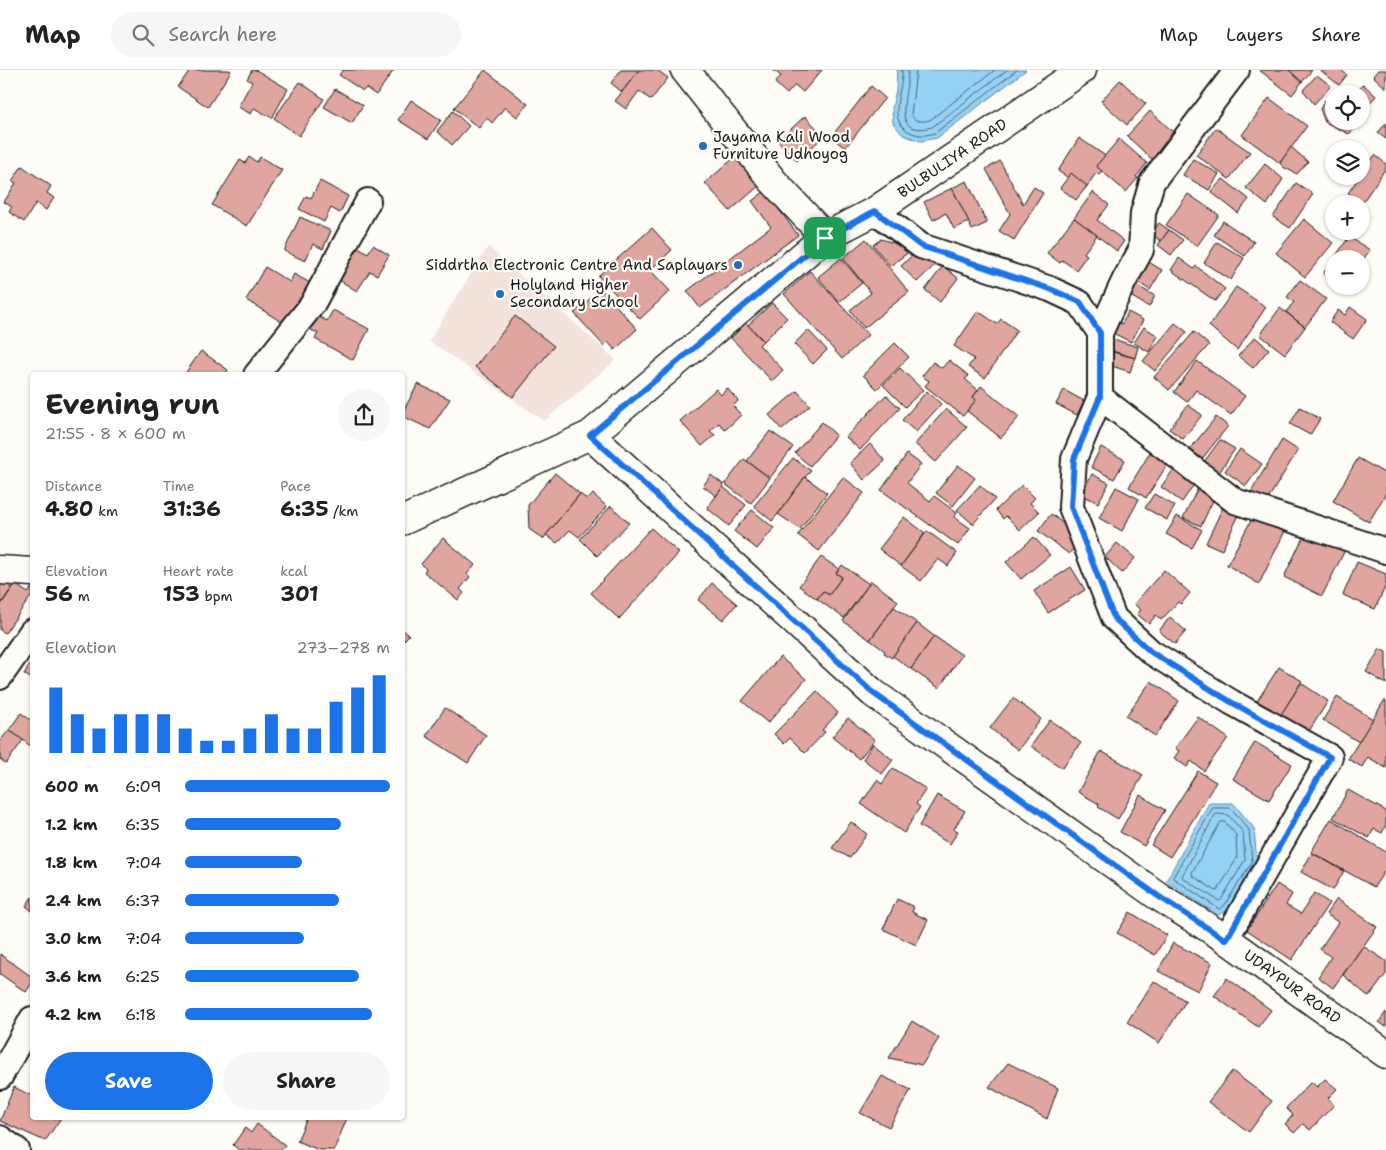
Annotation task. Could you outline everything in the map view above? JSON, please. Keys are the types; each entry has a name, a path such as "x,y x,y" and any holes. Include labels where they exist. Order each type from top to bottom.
{"street":[{"path":"685,70 773,181 825,238"},
{"name":"BULBULIYA ROAD","path":"405,520 590,435 825,238 875,211 1082,70"},
{"path":"1226,940 1330,757 1231,702 1151,652 1114,618 1071,507 1074,459 1100,397 1100,333 1124,281 1141,250 1143,212 1152,182 1237,70"},
{"path":"258,372 312,305 368,201"},
{"path":"875,211 921,246 1050,289 1080,302 1100,333"},
{"path":"1100,397 1235,501 1386,551"},
{"name":"UDAYPUR ROAD","path":"590,435 873,693 1158,896 1226,940 1386,1054"},
{"path":"0,570 30,572"},
{"path":"0,677 30,634"},
{"path":"0,1076 30,1023"},
{"path":"0,1138 17,1150"}],"shaded area":[{"name":"Holyland Higher Secondary School","path":"488,247 616,360 544,421 429,341"}],"water":[{"path":"897,70 1026,70 937,138 921,141 903,135 893,123 892,108 896,90"},
{"path":"1209,803 1233,803 1254,828 1257,863 1228,910 1218,915 1166,881"}],"building":[{"path":"190,70 231,71 208,107 178,87"},
{"path":"252,70 256,70 288,89 272,118 254,108 251,114 238,107 252,82 247,79"},
{"path":"343,70 394,70 376,95 366,88 363,91 339,75"},
{"path":"485,70 528,104 517,117 505,107 492,123 487,118 479,128 454,108"},
{"path":"621,70 639,70 622,92 611,83"},
{"path":"639,70 657,70 668,78 651,100 639,91 626,109 615,101"},
{"path":"773,70 822,70 803,92 795,85 787,94 775,83 781,76"},
{"path":"1259,70 1289,70 1302,82 1292,95"},
{"path":"1289,70 1312,70 1302,82"},
{"path":"1320,70 1341,70 1347,75 1339,85"},
{"path":"1378,70 1386,70 1386,88 1373,76"},
{"path":"1317,75 1330,85 1325,85 1325,92 1314,104 1303,90"},
{"path":"1120,80 1146,104 1127,125 1101,101"},
{"path":"300,82 324,99 299,136 274,118"},
{"path":"871,86 885,98 845,148 831,137"},
{"path":"335,89 363,105 352,123 324,107"},
{"path":"1370,90 1376,96 1370,103"},
{"path":"1269,98 1307,126 1280,163 1242,135"},
{"path":"411,100 441,120 428,139 398,120"},
{"path":"1325,100 1325,122 1320,109"},
{"path":"453,111 469,126 452,145 437,131"},
{"path":"1150,111 1182,140 1158,165 1127,136"},
{"path":"805,116 824,136 797,161 778,141"},
{"path":"1386,123 1386,139 1378,133"},
{"path":"1216,128 1250,152 1229,179 1196,155"},
{"path":"1341,130 1353,130 1349,134"},
{"path":"1079,138 1110,159 1099,175 1096,173 1085,189 1058,171"},
{"path":"1119,139 1147,163 1136,177 1138,178 1126,192 1096,166"},
{"path":"1291,147 1308,162 1297,174 1283,167 1280,163"},
{"path":"1375,155 1386,164 1386,168 1367,195 1351,195 1348,193 1354,185 1370,185 1370,162"},
{"path":"249,157 257,162 260,157 282,170 247,226 212,205 240,160 245,163"},
{"path":"735,157 760,185 730,211 705,183"},
{"path":"1193,159 1219,174 1209,190 1183,175"},
{"path":"1000,161 1023,204 1034,187 1043,193 1014,240 999,231 1010,214 986,169"},
{"path":"1265,164 1283,179 1267,205 1246,188"},
{"path":"22,166 51,186 47,193 54,198 46,210 36,203 24,222 9,212 12,207 4,202 16,183 12,181"},
{"path":"1071,173 1087,186 1076,200 1060,188"},
{"path":"1223,179 1249,199 1238,213 1211,192"},
{"path":"320,181 348,196 340,213 331,208 324,222 299,209 306,196 311,198"},
{"path":"967,181 987,223 972,230 952,188"},
{"path":"1296,183 1313,194 1290,228 1273,217"},
{"path":"952,188 969,222 954,229 946,213 933,220 924,202"},
{"path":"765,191 798,235 700,308 687,291 771,227 752,201"},
{"path":"1093,192 1109,205 1097,220 1124,241 1117,251 1074,218"},
{"path":"1188,194 1219,215 1197,246 1166,225"},
{"path":"300,217 331,231 323,249 313,244 305,261 284,251"},
{"path":"1074,218 1097,235 1084,253 1087,255 1076,270 1062,260 1060,263 1047,253"},
{"path":"1304,219 1325,236 1325,240 1329,240 1333,243 1325,250 1325,253 1305,277 1276,253"},
{"path":"1223,221 1254,242 1245,256 1214,235"},
{"path":"1159,223 1169,230 1161,241 1151,234"},
{"path":"652,228 672,250 650,270 670,291 640,319 598,276"},
{"path":"1169,230 1183,240 1171,255 1158,245"},
{"path":"866,239 909,292 864,328 850,310 871,293 843,258"},
{"path":"881,239 913,249 890,266 873,245"},
{"path":"1347,240 1354,240 1370,250 1340,250"},
{"path":"1217,242 1244,258 1231,280 1204,263"},
{"path":"355,245 368,253 373,245 389,255 377,275 370,271 357,291 334,277"},
{"path":"919,249 935,265 917,282 901,266"},
{"path":"841,258 862,283 839,302 818,277"},
{"path":"1179,258 1194,269 1196,266 1225,289 1215,301 1171,270"},
{"path":"1147,261 1162,270 1150,290 1136,281"},
{"path":"943,266 958,278 940,302 925,290"},
{"path":"265,267 290,282 294,274 310,283 285,324 246,300"},
{"path":"810,271 868,335 842,359 784,294"},
{"path":"1300,280 1326,299 1305,327 1286,312 1294,302 1287,297"},
{"path":"1134,284 1155,296 1149,307 1127,294"},
{"path":"1236,287 1266,307 1237,350 1209,326"},
{"path":"601,289 637,329 615,350 608,342 604,346 574,313"},
{"path":"772,303 787,318 764,341 748,325"},
{"path":"1350,307 1367,319 1353,339 1330,322 1338,310 1345,315"},
{"path":"1280,308 1305,327 1285,354 1260,335"},
{"path":"333,310 369,329 353,360 315,339 318,333 311,330 317,316 327,321"},
{"path":"978,311 997,324 1001,319 1017,330 985,378 968,367 974,359 954,346"},
{"path":"1128,312 1143,320 1131,342 1107,330 1112,319 1122,324"},
{"path":"515,316 554,346 513,397 475,367"},
{"path":"746,323 763,341 759,345 783,370 772,381 731,338"},
{"path":"1175,323 1187,332 1155,371 1143,361"},
{"path":"1144,327 1158,336 1149,352 1134,343"},
{"path":"808,330 827,350 813,364 794,344"},
{"path":"1194,332 1209,345 1169,390 1154,377"},
{"path":"1255,337 1269,349 1253,368 1238,356"},
{"path":"1113,339 1138,347 1135,358 1109,350"},
{"path":"895,343 909,357 877,389 863,375"},
{"path":"201,351 228,370 227,372 186,372"},
{"path":"1113,352 1135,358 1130,372 1109,365"},
{"path":"949,360 969,376 965,379 978,390 973,397 976,400 963,416 925,386 929,381 922,376 933,362 942,368"},
{"path":"1197,361 1245,396 1231,415 1196,390 1187,402 1174,392"},
{"path":"900,368 923,390 905,407 883,385"},
{"path":"418,384 450,399 430,429 405,417 405,408"},
{"path":"981,386 1019,417 1001,438 967,411 976,400 973,397"},
{"path":"727,388 738,401 733,406 741,415 725,430 719,423 710,431 715,435 702,446 680,421 716,389 721,395"},
{"path":"1064,390 1084,401 1077,415 1056,404"},
{"path":"797,391 810,405 782,430 769,415"},
{"path":"927,391 941,404 916,432 902,420"},
{"path":"886,395 900,408 860,450 846,437"},
{"path":"1188,405 1202,415 1183,439 1169,429"},
{"path":"1300,407 1320,419 1310,435 1290,424"},
{"path":"946,409 967,427 936,462 915,444"},
{"path":"1216,417 1228,426 1202,459 1190,449"},
{"path":"822,422 836,435 810,466 795,453"},
{"path":"770,431 793,447 770,478 747,461"},
{"path":"1220,440 1235,449 1216,477 1201,466"},
{"path":"1282,440 1298,450 1268,499 1264,497 1263,499 1251,492"},
{"path":"870,444 885,461 864,480 850,463"},
{"path":"1101,447 1125,460 1114,479 1091,467"},
{"path":"1240,449 1262,464 1246,486 1225,471"},
{"path":"1151,451 1169,462 1146,498 1129,487"},
{"path":"907,454 921,464 907,483 930,501 934,496 957,513 954,517 970,528 958,545 881,490"},
{"path":"793,458 811,471 772,521 754,506"},
{"path":"1358,458 1386,474 1386,493 1369,522 1333,501"},
{"path":"744,459 770,478 751,503 725,484"},
{"path":"958,465 975,478 953,506 936,493"},
{"path":"1174,469 1195,483 1182,502 1161,487"},
{"path":"555,473 580,494 543,539 529,529 528,505"},
{"path":"1092,474 1109,483 1098,503 1081,494"},
{"path":"711,475 724,485 716,496 703,486"},
{"path":"805,477 827,493 800,529 778,514"},
{"path":"843,477 864,493 819,551 798,535"},
{"path":"980,485 995,499 973,524 957,510"},
{"path":"1022,485 1035,498 1030,503 1039,512 1020,530 1006,516 1003,519 996,510"},
{"path":"723,487 746,505 729,526 707,508"},
{"path":"1116,487 1139,499 1122,531 1099,518"},
{"path":"1198,488 1215,496 1201,526 1183,518"},
{"path":"580,494 588,500 593,494 607,507 579,537 570,530 557,543 546,535"},
{"path":"1154,494 1175,506 1167,520 1145,508"},
{"path":"611,506 629,523 597,556 580,539"},
{"path":"1223,507 1239,515 1222,550 1206,543"},
{"path":"752,510 774,528 757,549 734,531"},
{"path":"1255,513 1286,529 1259,584 1227,565"},
{"path":"1051,514 1082,538 1069,554 1038,531"},
{"path":"1177,516 1202,530 1192,548 1166,534"},
{"path":"904,517 925,533 901,566 879,549"},
{"path":"1309,525 1348,544 1322,596 1284,577"},
{"path":"651,528 679,553 619,619 591,593"},
{"path":"927,531 957,553 948,566 938,559 921,581 901,566"},
{"path":"1034,537 1050,555 1021,579 1006,562"},
{"path":"443,538 475,565 467,574 470,577 460,589 464,593 458,600 424,572 426,569 421,564"},
{"path":"1117,543 1135,558 1122,573 1105,557"},
{"path":"821,557 839,569 836,573 842,577 829,595 823,591 817,599 799,586"},
{"path":"1357,562 1386,574 1386,585 1375,609 1343,595"},
{"path":"842,565 869,584 844,618 817,599 823,591 829,595 842,577 836,573"},
{"path":"1071,567 1085,590 1048,613 1034,591"},
{"path":"1164,570 1190,593 1181,604 1178,602 1161,620 1156,615 1149,624 1137,614 1141,610 1134,604"},
{"path":"0,581 12,588 0,605"},
{"path":"871,581 898,601 870,640 843,621"},
{"path":"712,583 737,604 723,620 698,600"},
{"path":"15,584 28,593 30,590 30,598 5,633 0,630 0,606"},
{"path":"894,607 917,623 892,658 870,640"},
{"path":"1170,617 1186,631 1175,644 1159,631"},
{"path":"917,623 934,636 911,669 893,656"},
{"path":"934,636 962,655 939,688 911,669"},
{"path":"1380,649 1386,652 1386,684 1366,672"},
{"path":"780,657 806,679 768,723 742,701"},
{"path":"30,664 30,678 24,674"},
{"path":"1279,667 1302,681 1276,723 1252,709"},
{"path":"1151,681 1179,701 1155,736 1126,716"},
{"path":"1301,683 1328,701 1304,739 1277,721"},
{"path":"817,691 838,713 822,730 825,732 805,753 790,738 784,744 774,734"},
{"path":"1337,697 1373,719 1359,742 1323,720"},
{"path":"1013,698 1041,719 1018,750 990,728"},
{"path":"1384,701 1386,701 1386,768 1368,757 1362,767 1348,759"},
{"path":"445,708 486,735 468,763 426,736"},
{"path":"21,713 30,720 30,746 9,730"},
{"path":"1198,717 1228,738 1204,771 1191,761 1187,767 1174,758 1179,751 1175,748"},
{"path":"848,718 875,740 859,759 832,737"},
{"path":"1050,720 1081,743 1062,768 1031,746"},
{"path":"9,730 23,740 6,764 0,759 0,741"},
{"path":"1255,742 1292,764 1269,800 1233,779"},
{"path":"873,744 893,760 882,774 863,759"},
{"path":"1101,751 1143,775 1118,819 1098,807 1099,804 1078,792"},
{"path":"893,768 926,789 916,804 920,807 904,833 861,804 877,780 882,784"},
{"path":"1198,771 1216,782 1170,857 1151,845"},
{"path":"1348,790 1386,811 1386,825 1382,833 1374,829 1369,838 1333,818"},
{"path":"937,795 965,811 954,829 958,831 950,844 919,826"},
{"path":"1140,795 1165,810 1144,846 1120,832"},
{"path":"1331,819 1386,852 1386,869 1374,887 1311,852"},
{"path":"851,822 867,834 850,858 832,848"},
{"path":"1312,853 1344,871 1333,890 1301,872"},
{"path":"1277,884 1292,894 1286,905 1301,914 1314,893 1329,903 1292,960 1247,930"},
{"path":"897,899 914,907 912,912 928,920 916,945 883,929"},
{"path":"1337,899 1377,927 1333,988 1318,977 1331,957 1320,949 1338,922 1326,914"},
{"path":"30,900 30,909 26,906"},
{"path":"1130,912 1167,935 1155,955 1117,933"},
{"path":"1173,943 1212,963 1198,991 1158,971"},
{"path":"1363,946 1386,961 1386,974 1369,997 1343,975"},
{"path":"0,954 30,976 30,986 26,992 0,974"},
{"path":"1227,978 1271,1010 1258,1027 1214,996"},
{"path":"1154,981 1186,1001 1159,1043 1127,1022"},
{"path":"1386,1012 1386,1027 1379,1022"},
{"path":"912,1021 939,1038 922,1065 889,1058"},
{"path":"1008,1063 1058,1088 1047,1119 989,1087"},
{"path":"1232,1071 1272,1101 1249,1132 1208,1102"},
{"path":"882,1076 911,1090 889,1127 860,1113"},
{"path":"1325,1079 1337,1089 1328,1098 1334,1105 1310,1130 1303,1124 1294,1133 1285,1124 1293,1115 1286,1108 1311,1082 1317,1087"},
{"path":"14,1087 30,1095 30,1120 60,1120 45,1141 0,1121"},
{"path":"306,1120 346,1120 334,1150 319,1150 297,1141"},
{"path":"257,1124 285,1145 281,1150 239,1150 233,1145 245,1128 251,1133"}],"place":[{"name":"Jayama Kali Wood Furniture Udhoyog","path":"703,146"},
{"name":"Siddrtha Electronic Centre And Saplayars","path":"738,265"},
{"name":"Holyland Higher Secondary School","path":"500,294"}],"route":[{"path":"875,211 921,246 1050,289 1080,302 1100,333 1100,397 1074,459 1071,507 1114,618 1151,652 1231,702 1330,757 1226,940 1158,896 873,693 590,435 825,238 875,211"}]}
